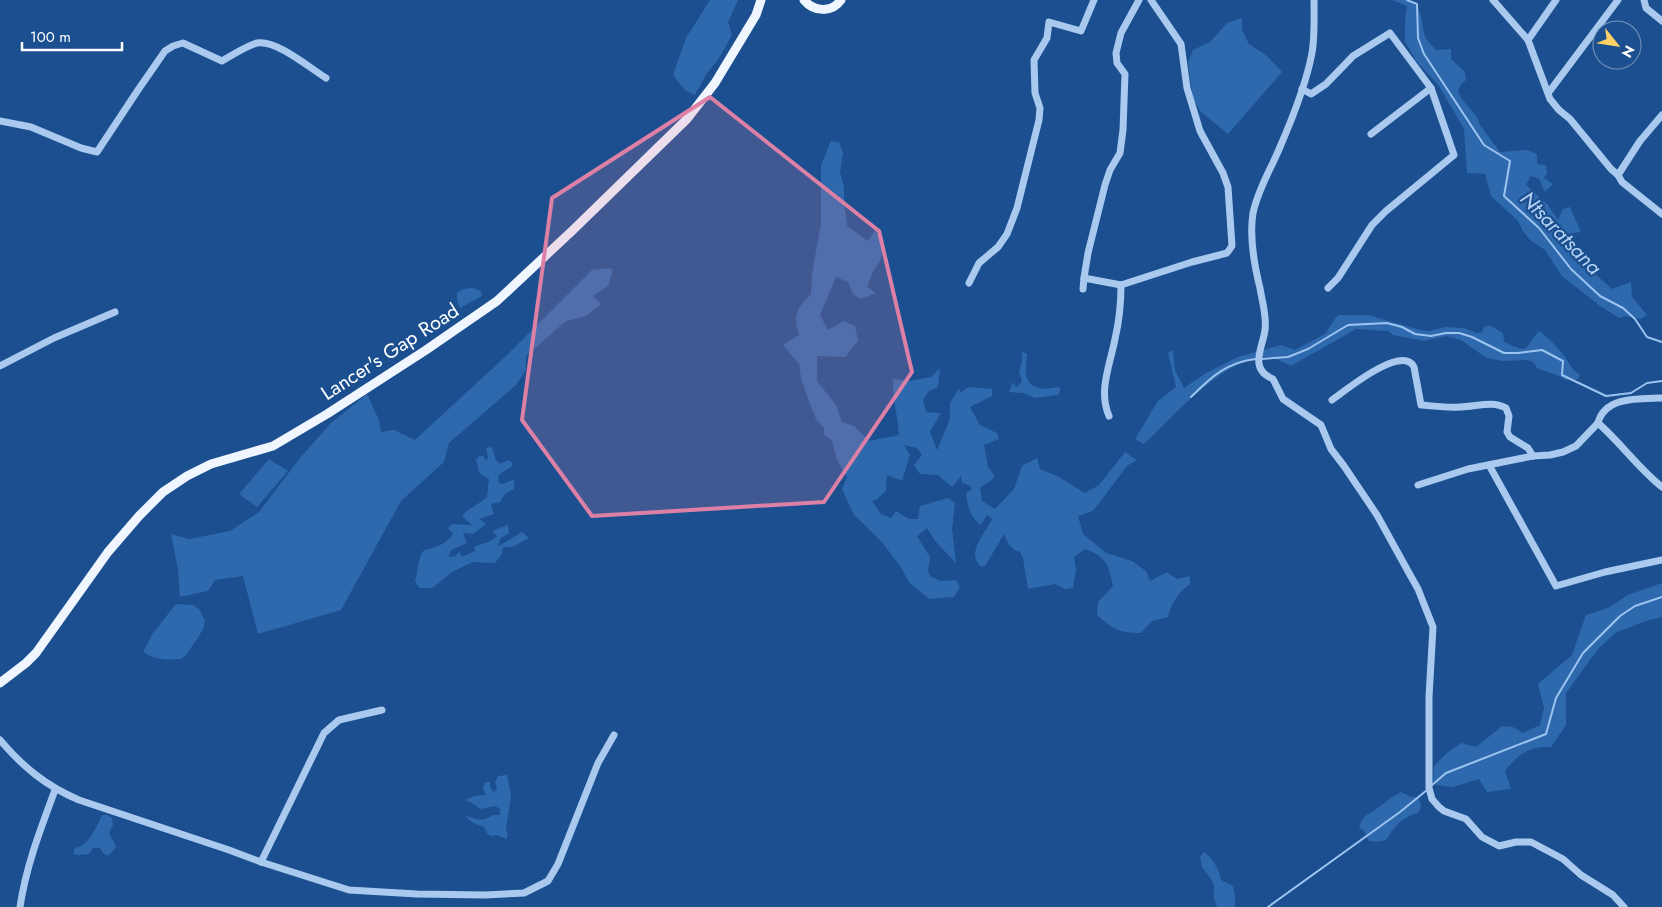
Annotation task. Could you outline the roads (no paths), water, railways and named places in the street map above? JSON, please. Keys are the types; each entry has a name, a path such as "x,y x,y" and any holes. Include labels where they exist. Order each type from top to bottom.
{"main road":[{"name":"Lancer's Gap Road","path":"0,683 26,664 36,653 108,552 163,492 187,476 212,464 273,446 327,414 426,350 497,301 687,119 715,83 756,15 761,0"},
{"path":"804,0 813,8 821,10 835,7 842,0"}],"street":[{"path":"969,283 979,263 1003,241 1017,208 1039,120 1040,108 1035,93 1034,60 1047,38 1049,22 1081,31 1094,0"},
{"path":"1083,289 1088,253 1105,185 1110,170 1120,153 1124,130 1125,74 1117,64 1116,53 1121,33 1139,0"},
{"path":"1084,278 1121,285 1227,253 1232,246 1228,187 1223,172 1200,131 1187,88 1181,44 1151,0"},
{"path":"1314,0 1312,54 1298,103 1287,132 1258,193 1253,215 1253,251 1263,303 1265,329 1259,350 1260,368 1267,377 1273,379 1283,399 1321,425 1331,450 1377,515 1414,581 1433,627 1429,746 1429,788 1432,799 1444,811 1466,819 1482,837 1499,846 1516,842 1531,842 1563,859 1581,874 1613,895 1624,907"},
{"path":"1494,0 1528,40 1549,92 1550,99 1570,119 1622,182 1662,214"},
{"path":"1528,40 1556,0"},
{"path":"1549,92 1618,0"},
{"path":"1644,0 1646,8 1662,21"},
{"path":"1302,89 1311,94 1326,84 1353,56 1390,33 1431,88 1454,156 1386,211 1372,225 1338,278 1328,288"},
{"path":"0,121 31,127 81,148 97,152 166,51 173,46 183,43 222,61 259,43 272,45 296,56 326,78"},
{"path":"1371,134 1431,88"},
{"path":"1618,175 1640,141 1662,115"},
{"path":"1109,416 1105,406 1104,392 1116,337 1121,285"},
{"path":"0,366 54,338 115,312"},
{"path":"1332,400 1381,368 1398,361 1408,361 1414,367 1421,405 1461,407 1500,404 1506,408 1509,416 1507,432 1510,437 1528,448 1533,456"},
{"path":"1418,485 1468,469 1563,452 1576,446 1598,423 1600,413 1610,405 1634,399 1662,398"},
{"path":"1598,423 1662,487"},
{"path":"1489,465 1556,586 1605,572 1662,560"},
{"path":"261,862 324,733 339,720 382,710"},
{"path":"0,740 37,778 55,790 261,862 349,890 485,895 524,892 548,881 558,864 598,763 614,735"},
{"path":"20,907 22,890 55,790"}],"waterway":[{"name":"Ntsaratsana","path":"1407,0 1417,4 1418,38 1424,54 1484,145 1510,161 1504,196 1539,228 1571,269 1600,296 1623,308 1635,319 1647,337 1662,342"},
{"path":"1261,359 1288,357 1308,349 1348,325 1387,323 1402,327 1415,334 1431,336 1459,333 1472,337 1504,353 1542,350 1563,361 1562,375 1606,396 1631,393 1647,383 1662,381"},
{"path":"1191,397 1228,367 1236,363 1256,359"},
{"path":"1432,785 1446,773 1546,734 1556,698 1583,653 1620,616 1635,606 1662,597"},
{"path":"1268,907 1400,812 1427,790"}]}
